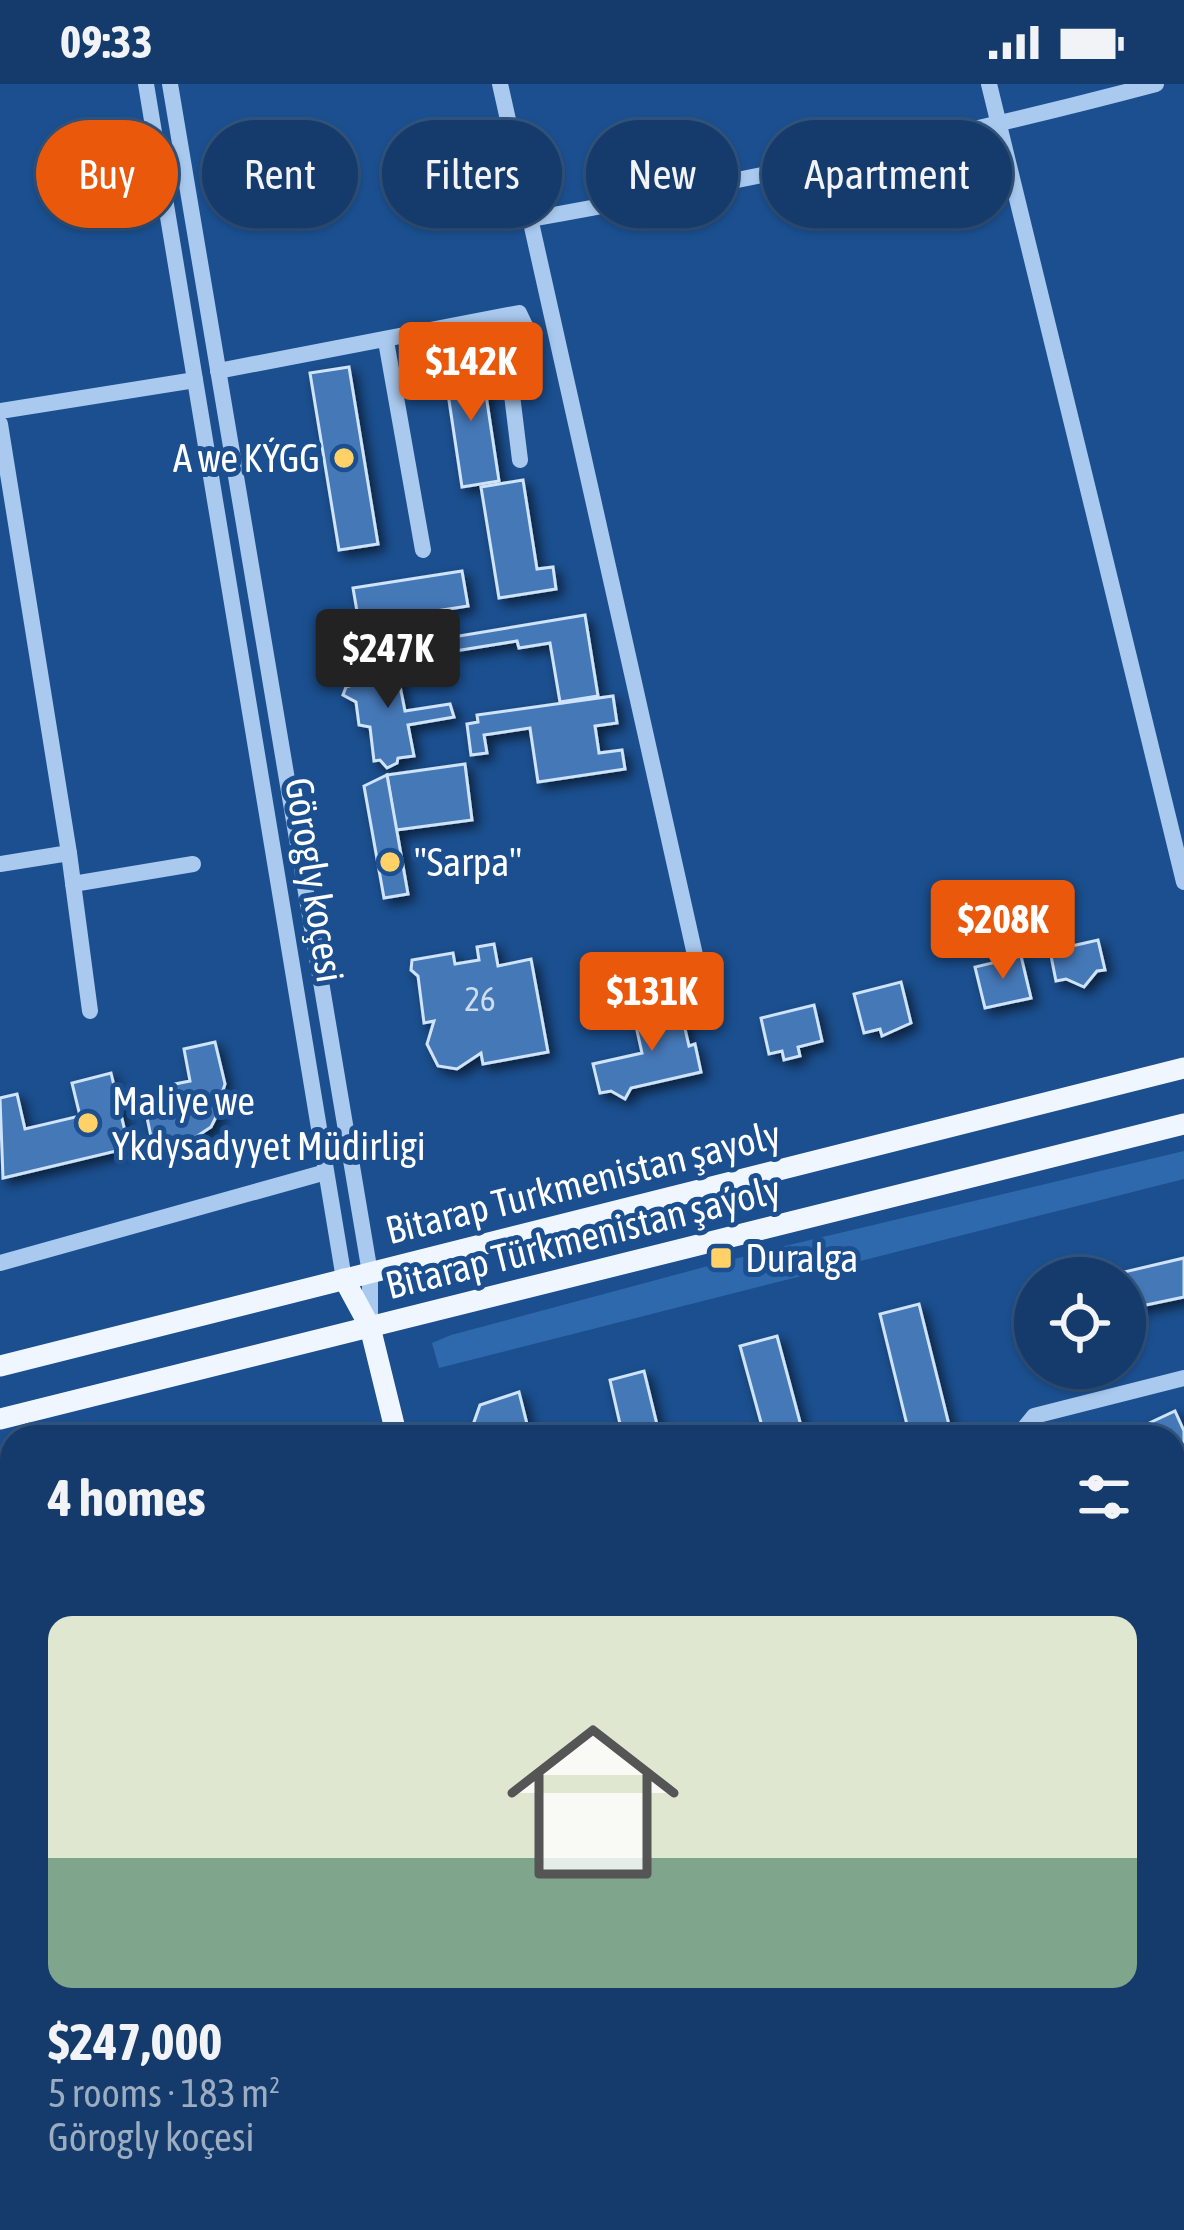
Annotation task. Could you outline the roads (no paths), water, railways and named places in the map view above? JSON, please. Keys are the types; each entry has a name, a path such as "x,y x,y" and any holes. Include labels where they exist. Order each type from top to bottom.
{"main road":[{"name":"Bitarap Turkmenistan şayoly","path":"0,1366 1184,1068"},
{"name":"Bitarap Türkmenistan şaýoly","path":"0,1419 1184,1124"},
{"name":"Görogly koçesi","path":"344,1279 370,1327 394,1425"}],"street":[{"name":"Görogly koçesi","path":"146,84 344,1279"},
{"name":"Görogly koçesi","path":"170,84 370,1273 370,1327"},
{"path":"500,84 508,120"},
{"path":"989,84 999,120"},
{"path":"1012,122 1156,84"},
{"path":"1012,174 1184,883"},
{"path":"562,213 762,177"},
{"path":"533,228 708,1013"},
{"path":"218,371 507,314 522,315 531,357 512,395 520,460"},
{"path":"386,341 423,550"},
{"path":"0,411 195,380"},
{"path":"0,424 90,1011"},
{"path":"0,864 69,853"},
{"path":"73,884 193,864"},
{"path":"0,1263 326,1172"},
{"path":"1026,1425 1034,1415 1184,1378"}],"place":[{"name":"A we KÝGG","path":"344,458"},
{"name":"\"Sarpa\"","path":"390,862"},
{"name":"Maliye we Ykdysadyyet Müdirligi","path":"88,1123"},
{"name":"Duralga","path":"721,1258"}]}
